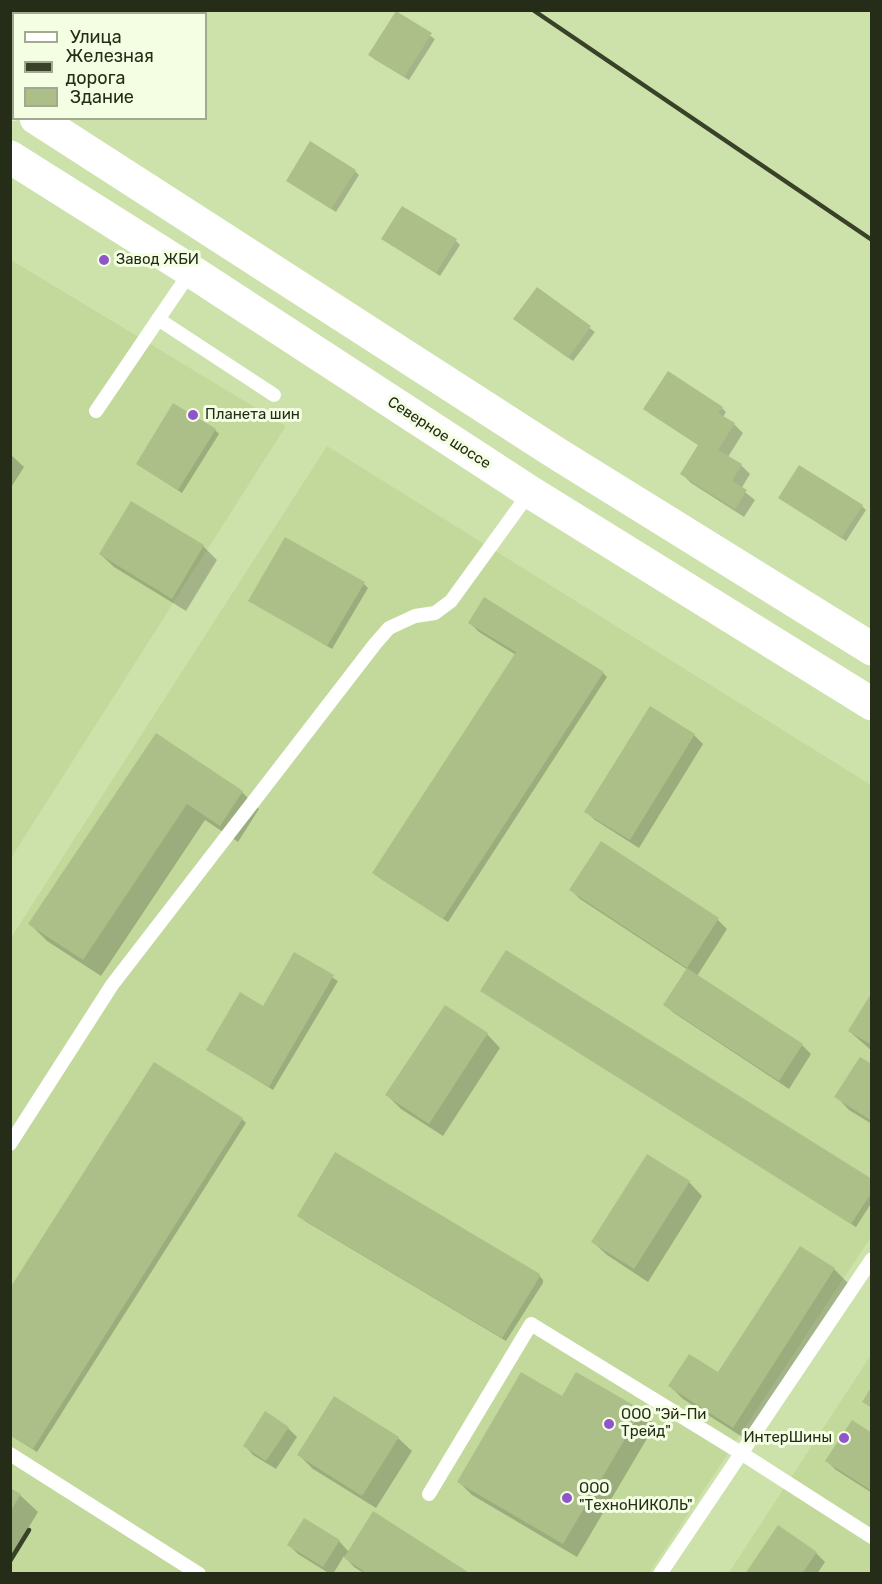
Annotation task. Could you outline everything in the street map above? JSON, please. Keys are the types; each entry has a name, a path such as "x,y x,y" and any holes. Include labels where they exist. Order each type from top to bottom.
{"main road":[{"path":"39,120 556,453 872,649"},
{"name":"Северное шоссе","path":"10,157 191,271 530,492 872,704"},
{"path":"191,271 216,233"},
{"path":"530,492 556,453"}],"lane":[{"path":"96,411 191,271"},
{"path":"158,319 274,395"},
{"path":"10,1144 112,985 375,644 389,628 415,616 435,613 450,601 530,492"},
{"path":"660,1574 872,1259"},
{"path":"429,1494 531,1324 741,1453 872,1537"},
{"path":"10,1454 199,1574"}],"shaded area":[{"path":"11,260 286,426 11,858"},
{"path":"327,446 871,785 871,1237 649,1573 11,1573 10,939"},
{"name":"ИнтерШины","path":"869,1358 871,1359 871,1573 728,1574"}],"building":[{"path":"396,11 432,33 404,77 368,55"},
{"path":"310,141 356,170 331,209 286,181"},
{"path":"402,206 457,239 436,273 381,239"},
{"path":"537,287 591,326 568,358 513,319"},
{"path":"668,371 723,407 718,413 735,423 718,450 742,464 732,481 747,490 735,509 680,474 698,445 643,409"},
{"path":"173,403 216,429 178,490 136,464"},
{"path":"799,465 863,505 841,538 778,498"},
{"path":"131,501 204,545 172,599 99,554"},
{"path":"285,537 365,582 327,646 248,601"},
{"path":"484,597 604,672 443,919 372,873 516,652 468,623"},
{"path":"650,706 695,734 630,840 584,812"},
{"path":"156,733 243,791 220,826 187,804 83,960 28,924"},
{"path":"601,841 719,918 687,968 569,890"},
{"path":"506,950 872,1179 872,1192 851,1224 480,991"},
{"path":"294,952 334,975 269,1087 206,1050 240,992 263,1006"},
{"path":"687,968 803,1044 779,1081 663,1005"},
{"path":"872,992 872,1045 848,1031"},
{"path":"445,1005 488,1033 429,1124 385,1095"},
{"path":"860,1057 872,1064 872,1121 834,1097"},
{"path":"154,1062 243,1118 33,1449 10,1435 10,1288"},
{"path":"335,1152 540,1274 502,1338 297,1216"},
{"path":"647,1154 690,1181 634,1269 591,1242"},
{"path":"800,1246 835,1268 733,1428 668,1386 689,1354 718,1372"},
{"path":"521,1372 562,1396 576,1372 642,1410 563,1544 457,1482"},
{"path":"872,1386 872,1408 862,1402"},
{"path":"334,1396 399,1437 362,1496 297,1455"},
{"path":"265,1411 289,1427 266,1461 243,1446"},
{"path":"852,1420 872,1433 872,1491 825,1461"},
{"path":"10,1488 21,1494 10,1512"},
{"path":"373,1511 471,1574 368,1574 344,1558"},
{"path":"304,1518 340,1540 323,1567 287,1545"},
{"path":"778,1525 817,1552 802,1574 745,1574"}],"railway":[{"path":"533,10 872,240"},
{"path":"10,1561 29,1530"}],"place":[{"name":"Завод ЖБИ","path":"104,260"},
{"name":"Планета шин","path":"193,415"},
{"name":"ООО \"Эй-Пи Трейд\"","path":"609,1424"},
{"name":"ИнтерШины","path":"844,1438"},
{"name":"ООО \"ТехноНИКОЛЬ\"","path":"567,1498"}]}
